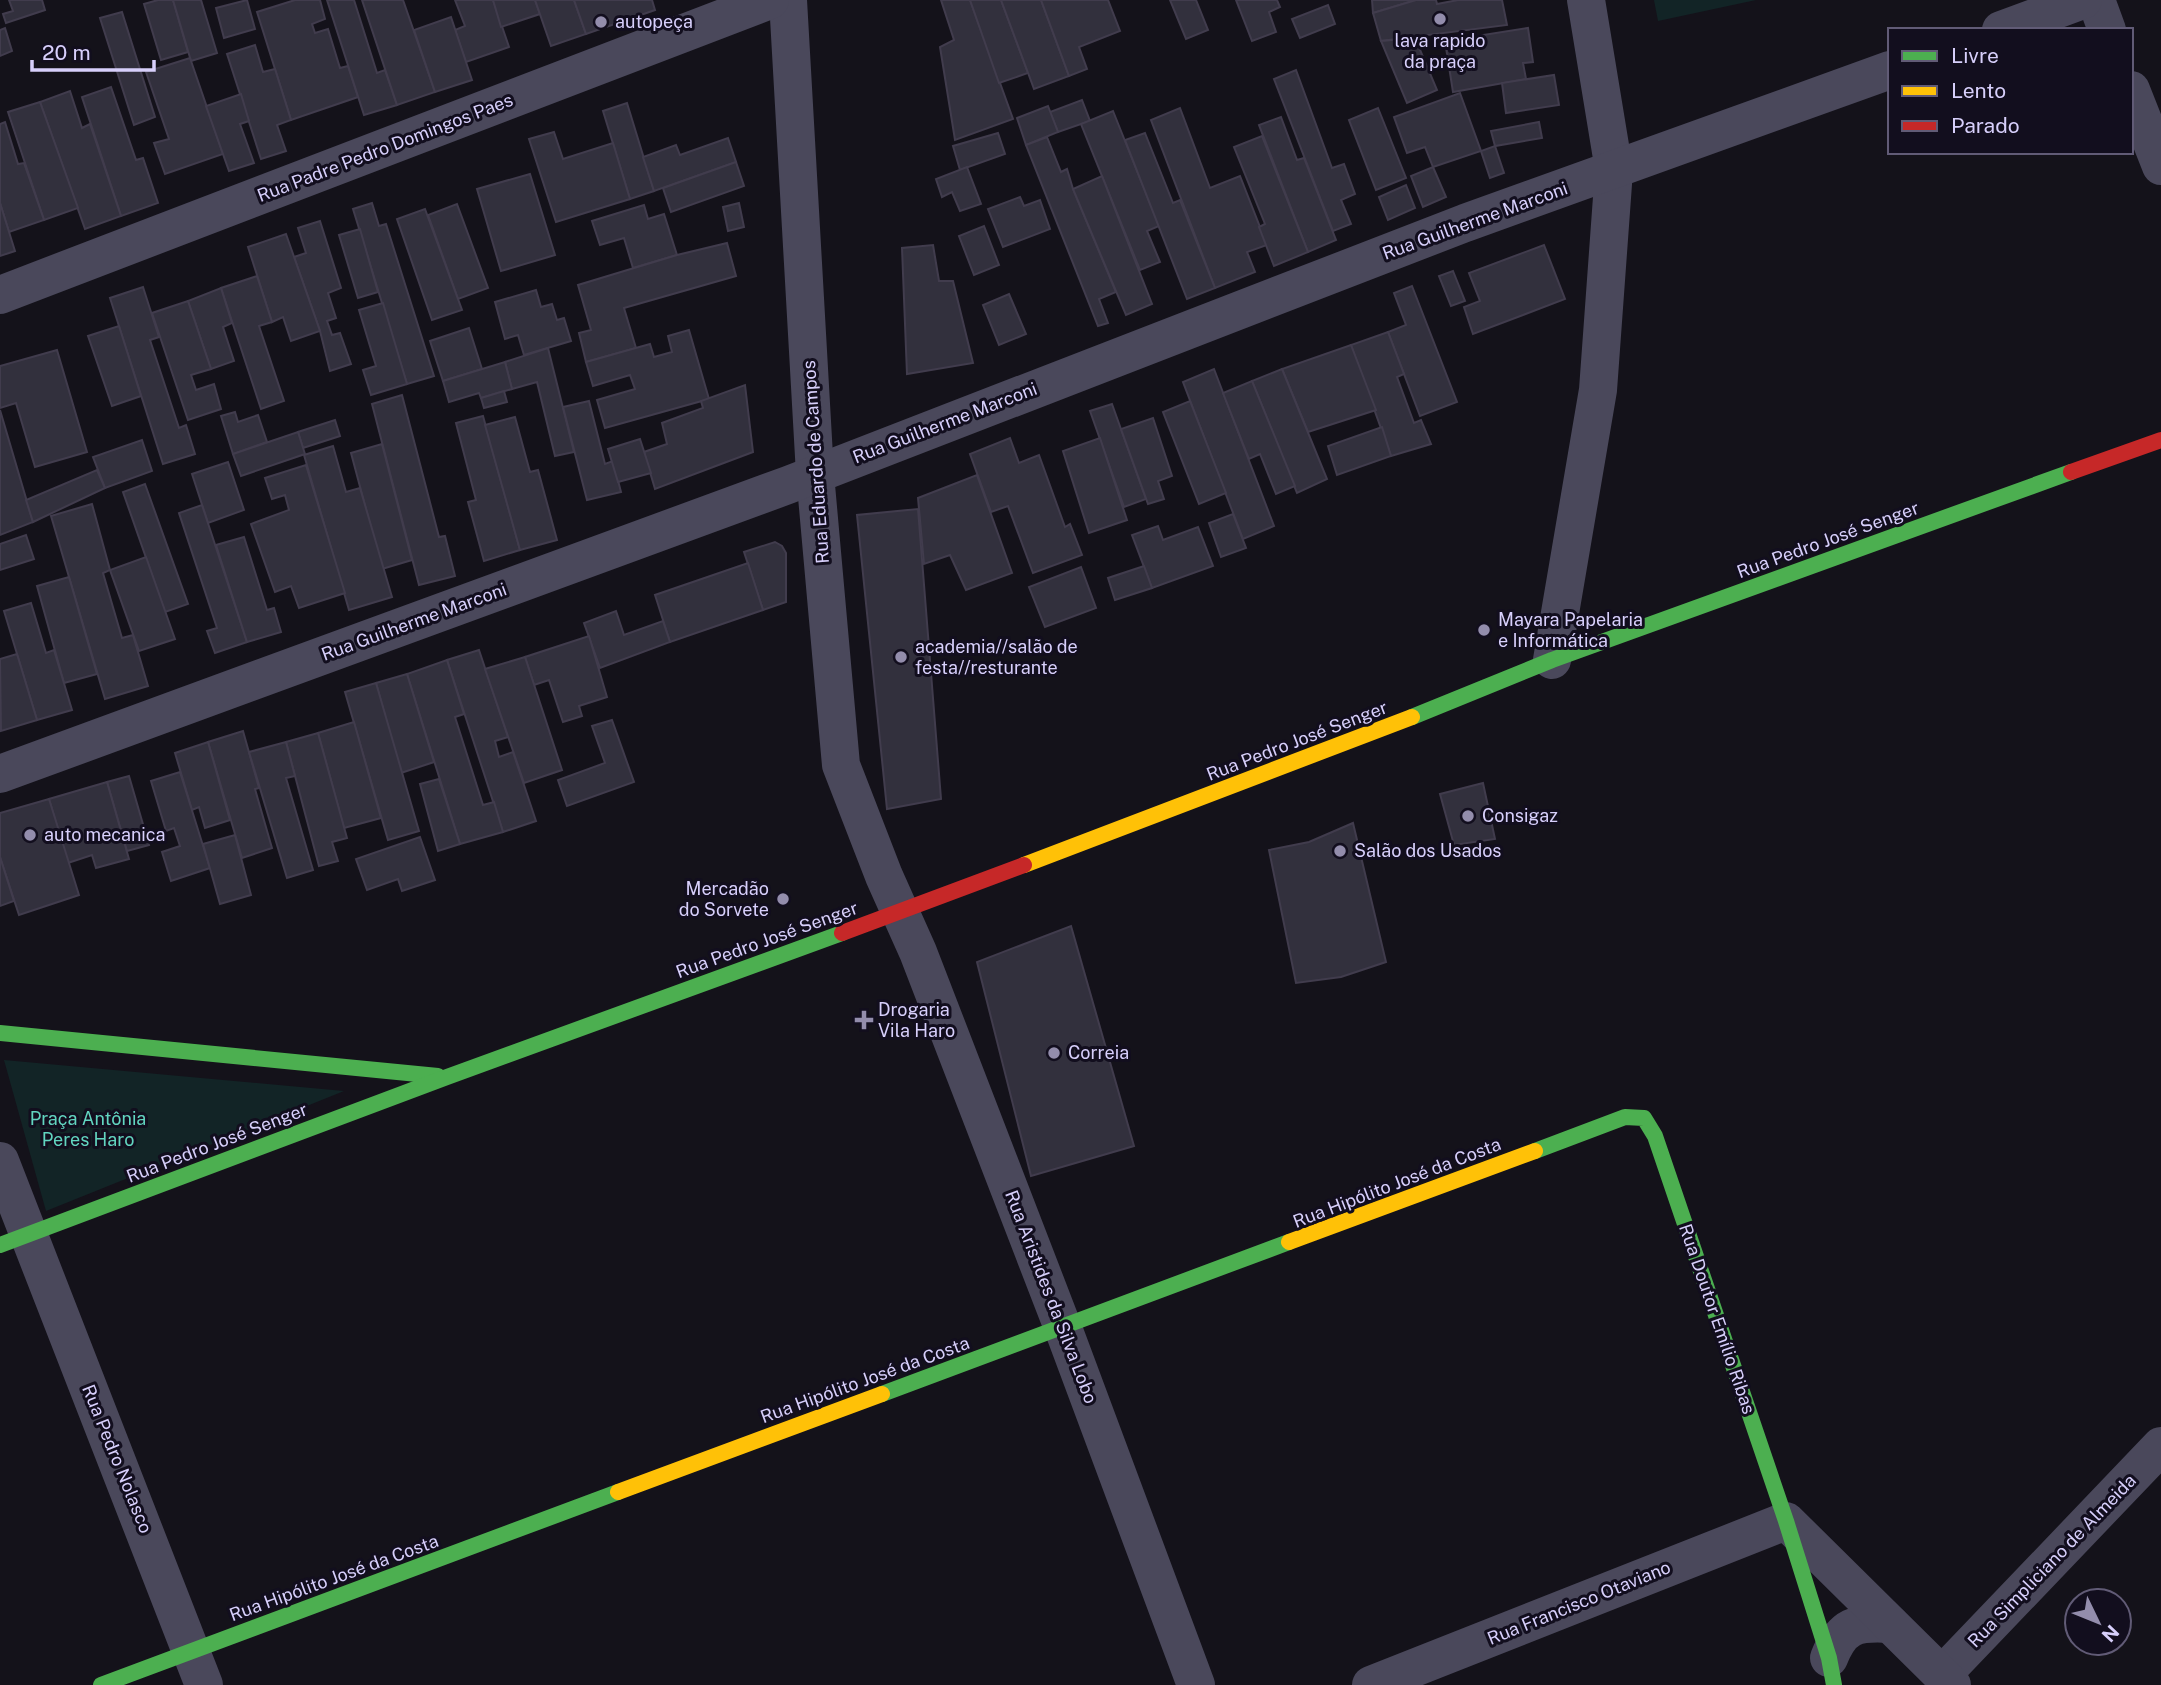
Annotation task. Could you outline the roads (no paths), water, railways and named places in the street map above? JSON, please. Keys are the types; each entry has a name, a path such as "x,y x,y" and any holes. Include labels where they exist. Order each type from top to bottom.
{"main road":[{"name":"Rua Pedro José Senger","path":"13,1240 447,1077 900,912 1396,724 1552,660 2161,440"},
{"name":"Rua Pedro José Senger","path":"0,1033 447,1077"},
{"name":"Rua Hipólito José da Costa","path":"101,1685 198,1668 1063,1328 1626,1117 1644,1118"},
{"name":"Rua Doutor Emílio Ribas","path":"1644,1118 1656,1136 1786,1521 1832,1672"}],"street":[{"name":"Rua Padre Pedro Domingos Paes","path":"0,295 770,0"},
{"name":"Rua Eduardo de Campos","path":"788,0 816,474 842,765 900,912"},
{"path":"1552,660 1598,390 1614,170 1586,0"},
{"path":"2006,28 2083,0"},
{"path":"2096,0 2106,28"},
{"name":"Rua Guilherme Marconi","path":"0,774 816,474 1465,223 1888,71"},
{"path":"2133,95 2161,166"},
{"name":"Rua Aristides da Silva Lobo","path":"900,912 918,952 1063,1328 1196,1685"},
{"name":"Rua Pedro Nolasco","path":"0,1161 13,1240 198,1668"},
{"name":"Rua Simpliciano de Almeida","path":"1947,1680 2161,1446"},
{"name":"Rua Doutor Emílio Ribas","path":"1786,1521 1947,1680"},
{"name":"Rua Francisco Otaviano","path":"1371,1685 1786,1521"},
{"path":"1832,1672 1837,1639 1854,1626 1870,1623 1890,1624"}],"place":[{"name":"lava rapido da praça","path":"1440,19"},
{"name":"autopeça","path":"601,22"},
{"name":"Mayara Papelaria e Informática","path":"1484,630"},
{"name":"academia//salão de festa//resturante","path":"901,657"},
{"name":"Consigaz","path":"1468,816"},
{"name":"auto mecanica","path":"30,835"},
{"name":"Salão dos Usados","path":"1340,851"},
{"name":"Mercadão do Sorvete","path":"783,899"},
{"name":"Drogaria Vila Haro","path":"864,1020"},
{"name":"Correia","path":"1054,1053"}],"park label":[{"name":"Praça Antônia Peres Haro","path":"88,1129"}]}
